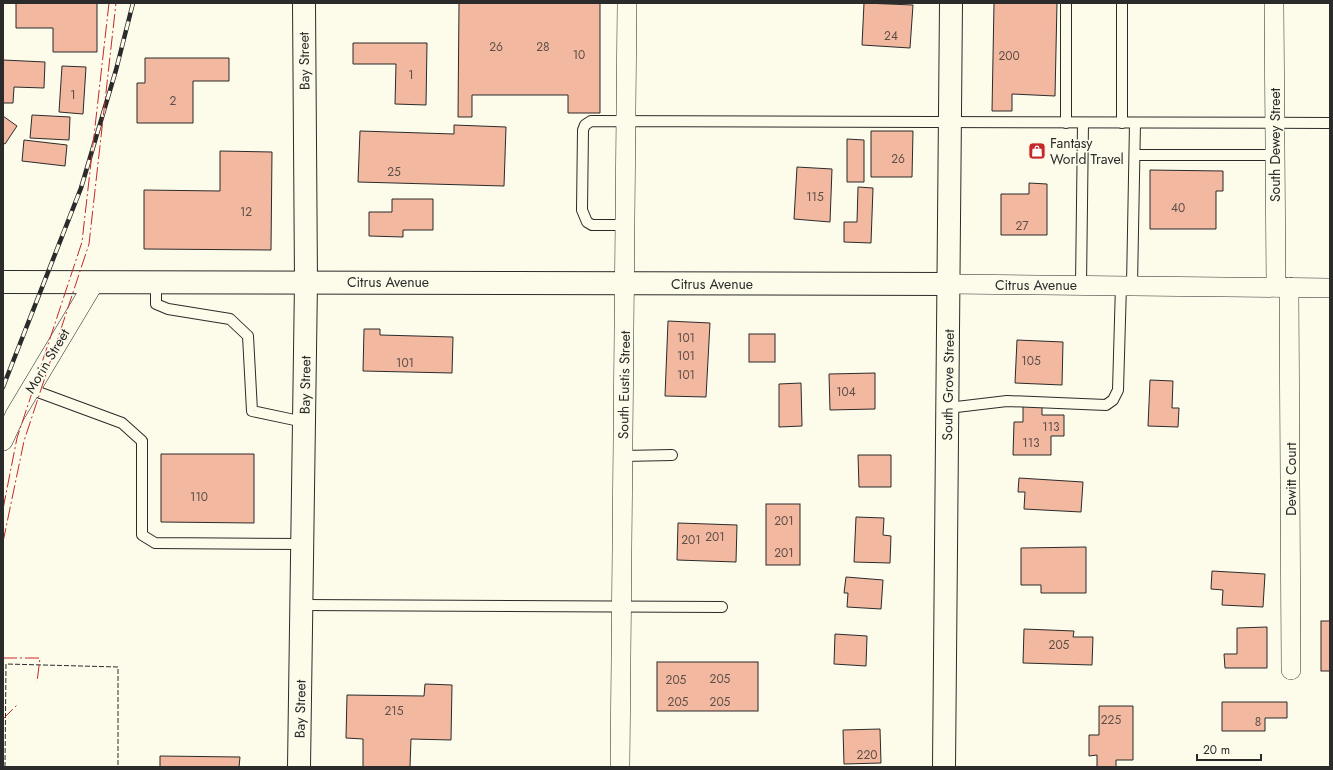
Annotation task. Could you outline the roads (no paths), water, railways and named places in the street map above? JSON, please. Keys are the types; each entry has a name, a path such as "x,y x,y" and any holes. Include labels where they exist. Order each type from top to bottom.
{"main road":[{"name":"Bay Street","path":"299,767 306,282 304,3"},
{"name":"South Grove Street","path":"944,767 951,3"},
{"name":"Citrus Avenue","path":"3,278 94,283 306,282 949,284"}],"street":[{"name":"South Eustis Street","path":"620,767 625,283 624,122 627,3"},
{"name":"South Dewey Street","path":"1274,3 1275,155 1282,287"},
{"name":"Morin Street","path":"3,441 30,388 94,283"},
{"name":"Citrus Avenue","path":"949,284 1330,288"},
{"name":"Dewitt Court","path":"1282,287 1291,670"}],"lane":[{"path":"1066,3 1066,123"},
{"path":"1122,3 1122,123"},
{"path":"624,225 592,225 587,222 582,210 583,130 585,125 591,121 1330,123"},
{"path":"1081,285 1083,123"},
{"path":"948,408 1007,401 1106,405 1113,400 1118,390 1127,285 1135,123"},
{"path":"1134,155 1275,155"},
{"path":"156,282 156,304 168,309 230,319 248,336 252,411 304,422"},
{"path":"30,388 122,423 142,441 142,535 155,543 302,544"},
{"path":"623,456 672,455"},
{"path":"302,605 722,607"}],"railway":[{"path":"3,387 81,188 116,70 133,3"}],"place":[{"name":"Fantasy World Travel","path":"1037,151"}]}
